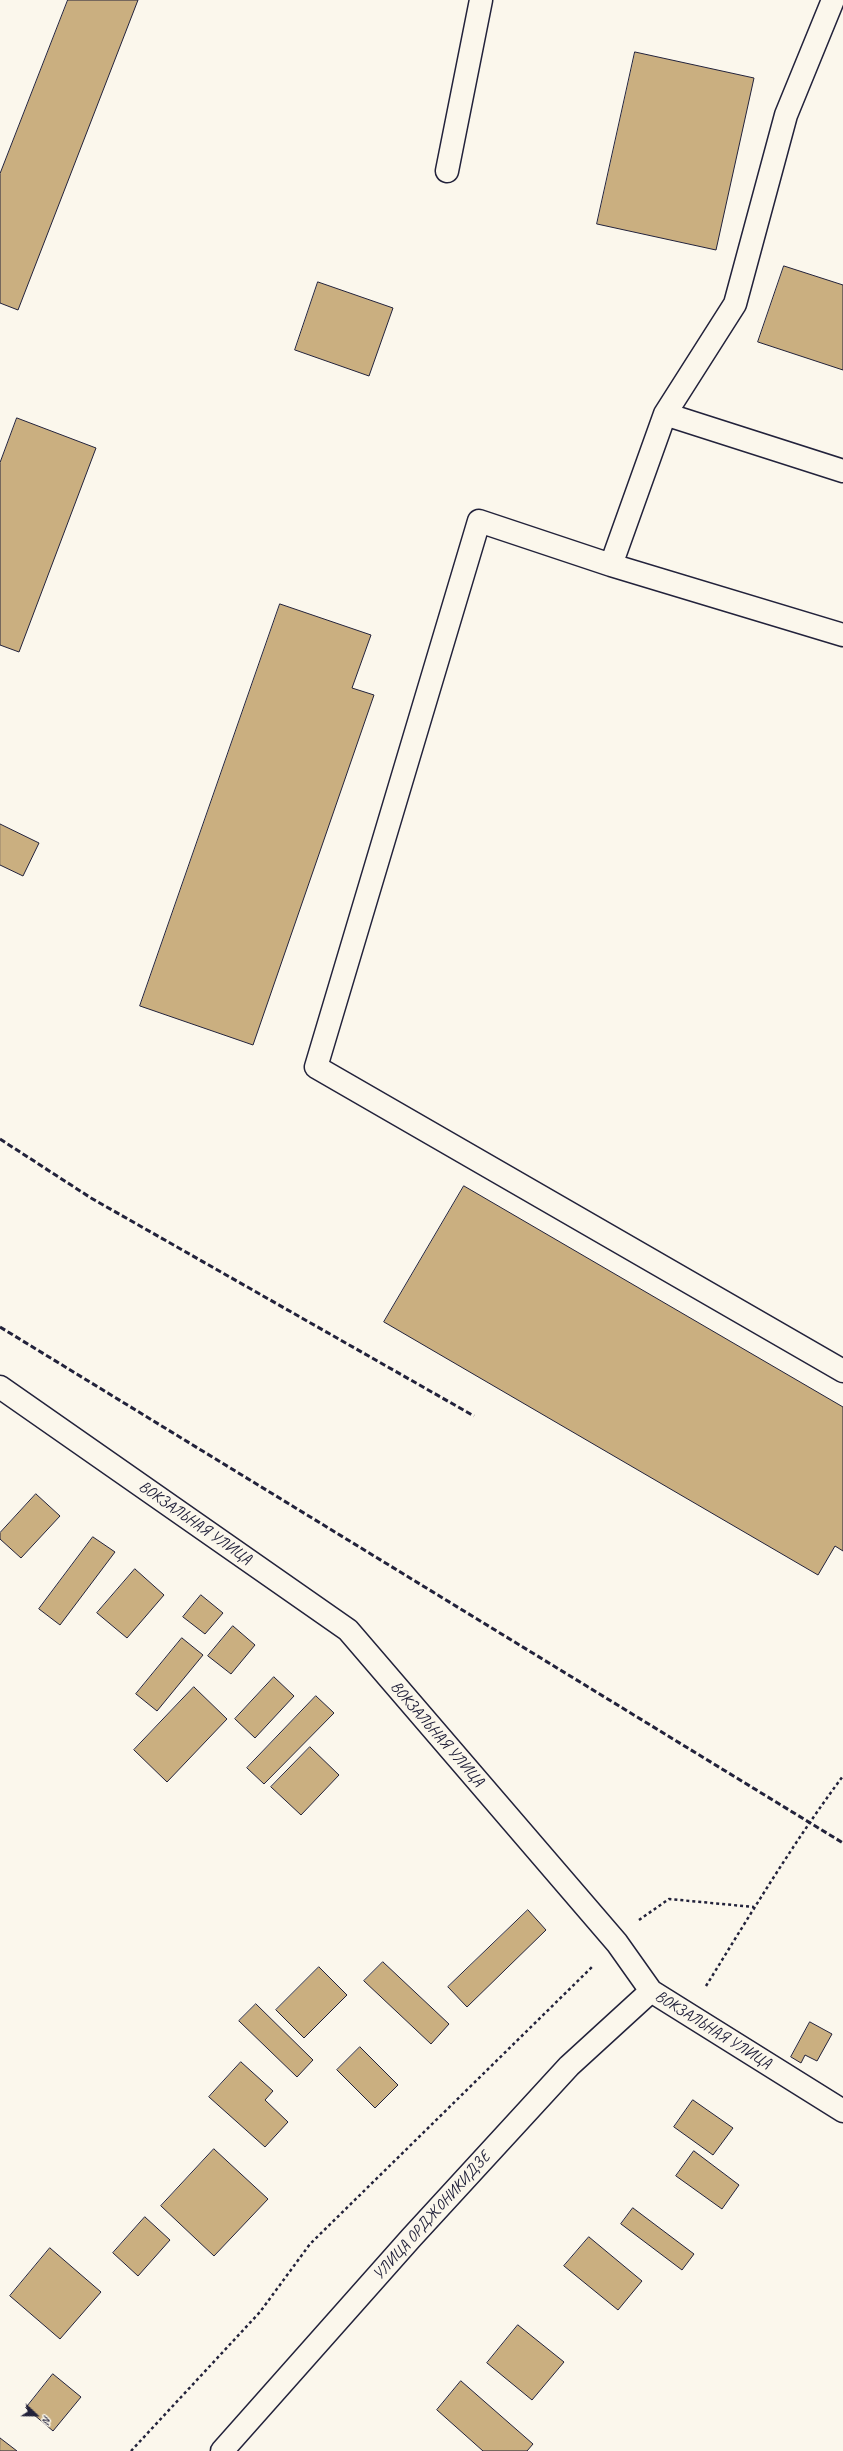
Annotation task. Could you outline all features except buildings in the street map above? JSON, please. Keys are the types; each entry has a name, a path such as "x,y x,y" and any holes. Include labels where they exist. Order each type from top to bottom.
{"street":[{"path":"447,171 481,0"},
{"path":"611,565 665,414 735,304 786,115 833,0"},
{"path":"665,414 843,470"},
{"path":"843,635 611,565 479,521 316,1067 843,1371"},
{"name":"ВОКЗАЛЬНАЯ УЛИЦА","path":"0,1387 348,1630 617,1943 651,1991 843,2111"},
{"name":"УЛИЦА ОРДЖОНИКИДЗЕ","path":"222,2451 411,2238 569,2066 651,1991"}],"path":[{"path":"689,2015 754,1907 810,1821 843,1776"},
{"path":"131,2451 260,2312 310,2244 641,1918 669,1899 754,1907"}],"railway":[{"path":"0,1139 91,1198 474,1416"},
{"path":"0,1327 843,1843"}]}
